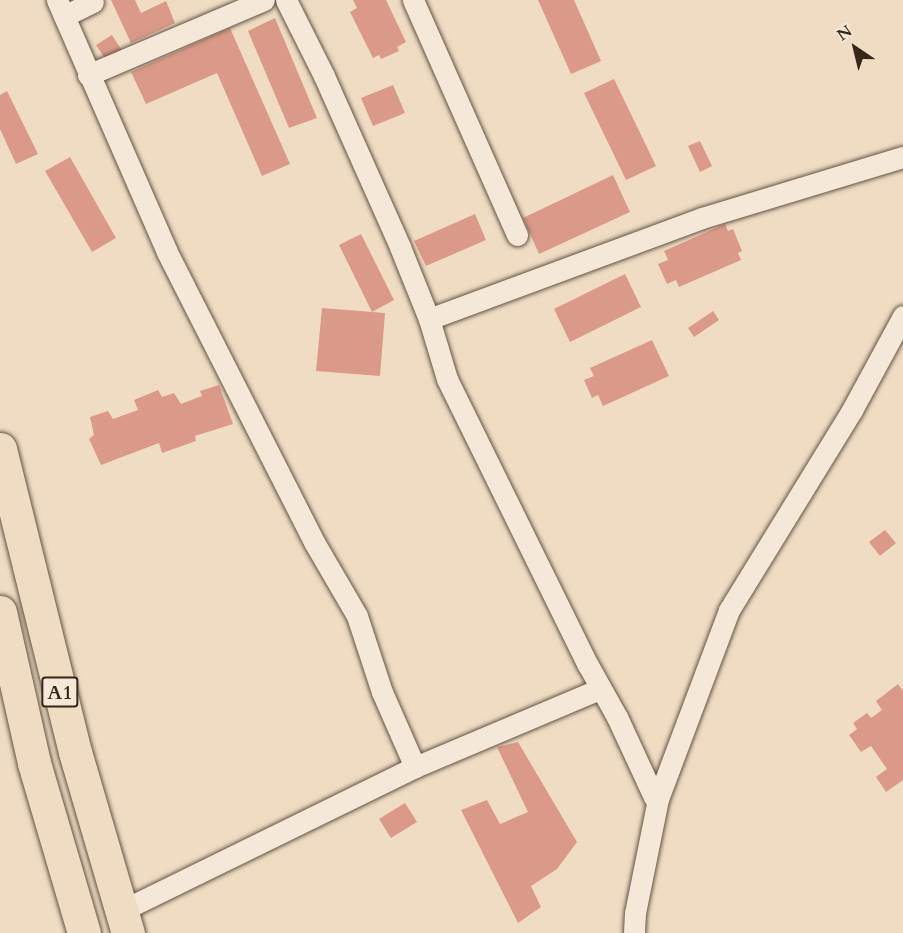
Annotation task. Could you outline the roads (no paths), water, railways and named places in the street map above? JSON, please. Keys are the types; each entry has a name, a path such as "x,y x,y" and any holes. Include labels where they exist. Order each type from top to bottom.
{"highway":[{"name":"A1","path":"0,449 75,752 124,922"},
{"name":"A1","path":"0,612 34,763 84,933"}],"street":[{"path":"88,75 264,0"},
{"path":"413,0 517,235"},
{"path":"93,2 60,8 177,272 314,542 357,616 382,692 415,767"},
{"path":"292,2 400,247 429,319 447,379 600,689 617,717 654,797 658,799"},
{"path":"429,319 702,218 903,157"},
{"path":"634,933 635,913 658,799 729,610 852,410 903,316"},
{"path":"124,922 415,767 600,689"}]}
